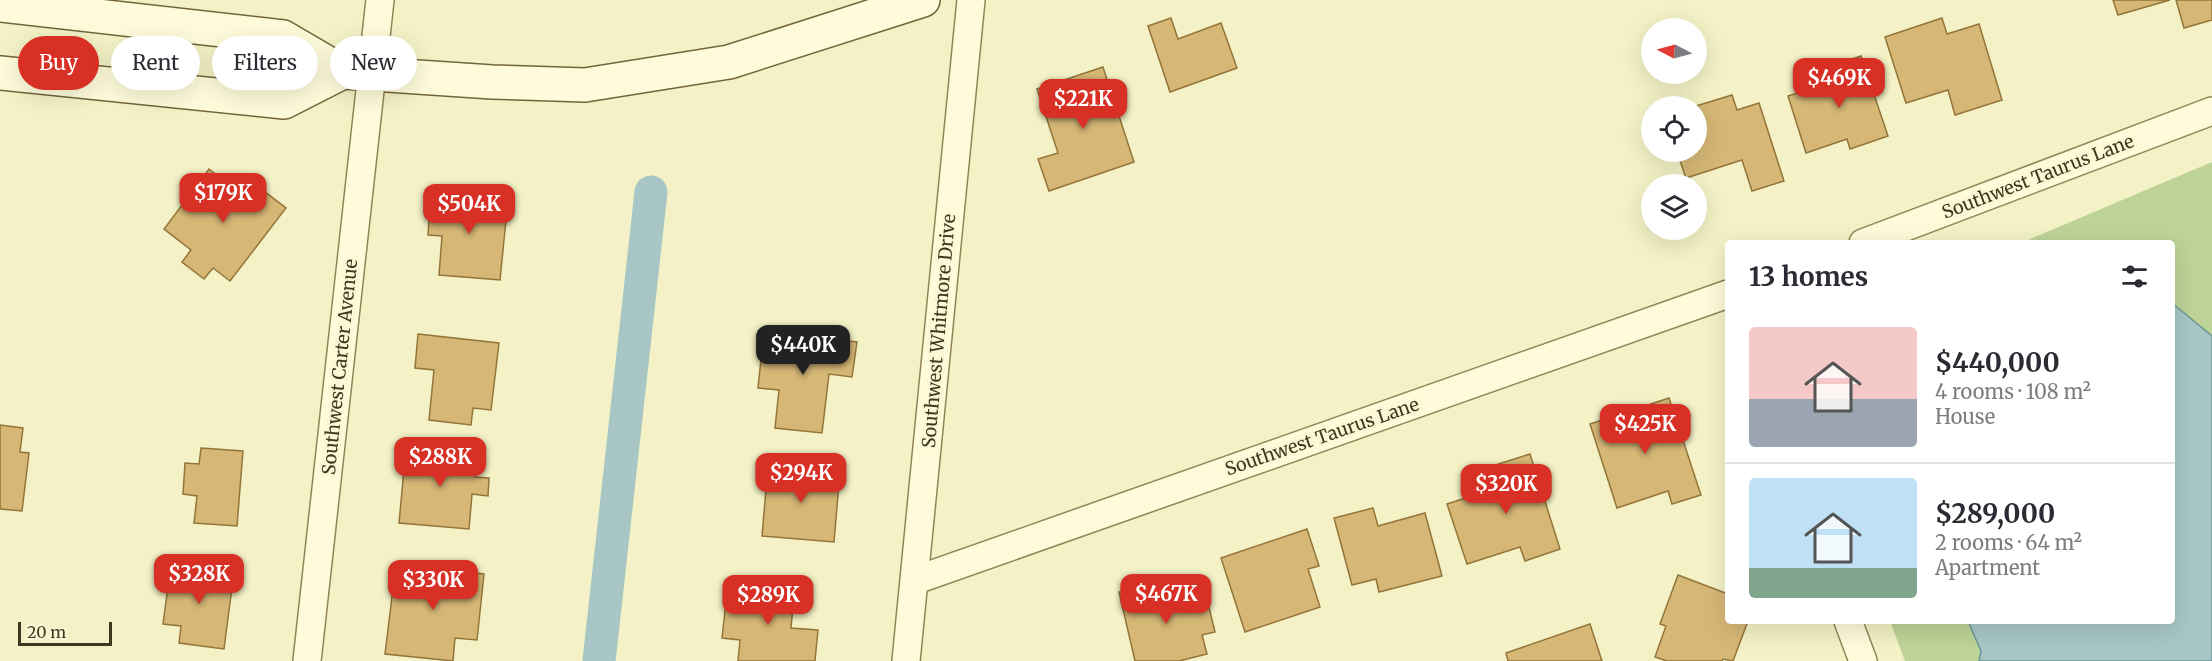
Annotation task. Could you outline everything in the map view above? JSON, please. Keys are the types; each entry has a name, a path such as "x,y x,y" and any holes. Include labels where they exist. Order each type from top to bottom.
{"main road":[{"path":"417,77 585,85 729,62 924,0"},
{"path":"0,5 283,37 330,60"},
{"path":"0,73 284,102 330,84"}],"street":[{"name":"Southwest Carter Avenue","path":"369,36 380,0"},
{"name":"Southwest Whitmore Drive","path":"906,661 916,580 971,0"},
{"name":"Southwest Carter Avenue","path":"308,661 356,90"},
{"name":"Southwest Taurus Lane","path":"1871,240 2212,111"},
{"name":"Southwest Taurus Lane","path":"916,580 1725,295"},
{"path":"1849,624 1863,661"}],"green space":[{"path":"2212,162 2212,336 2175,305 2175,240 2028,240"},
{"path":"1891,624 1969,624 1981,651 1979,661 1905,661"}],"water":[{"path":"2175,305 2212,336 2212,661 1979,661 1981,651 1969,624 2175,624"}],"building":[{"path":"2113,0 2170,0 2118,15"},
{"path":"2176,0 2212,0 2212,20 2184,28"},
{"path":"1171,18 1178,39 1221,23 1237,68 1170,92 1148,26"},
{"path":"1942,18 1947,34 1979,24 2002,100 1955,115 1948,90 1906,103 1885,37"},
{"path":"1861,56 1888,136 1850,149 1847,139 1806,153 1788,96 1826,84 1822,69"},
{"path":"1103,67 1134,162 1049,191 1038,159 1058,153 1037,89"},
{"path":"1732,95 1737,110 1759,103 1784,181 1752,191 1742,160 1698,174 1685,174 1680,162 1707,162 1707,103"},
{"path":"209,169 233,188 243,175 286,208 230,281 213,268 204,279 182,262 191,250 164,229"},
{"path":"431,193 508,200 500,280 439,275 442,236 428,235"},
{"path":"764,331 857,342 852,377 829,374 822,433 775,428 779,390 758,388"},
{"path":"418,334 499,343 491,410 473,408 471,425 429,420 434,370 415,368"},
{"path":"1669,398 1701,495 1672,504 1668,491 1617,508 1590,424"},
{"path":"0,425 23,428 20,452 29,453 22,511 0,509"},
{"path":"201,448 243,451 237,526 194,523 197,496 183,494 185,463 199,464"},
{"path":"406,448 477,454 475,477 489,478 488,496 472,494 469,529 399,523"},
{"path":"1530,454 1560,549 1525,561 1520,547 1467,564 1447,504 1496,488 1489,467"},
{"path":"768,466 840,472 834,542 762,536"},
{"path":"1373,508 1378,526 1425,513 1442,576 1379,592 1376,579 1352,585 1334,518"},
{"path":"1307,529 1319,566 1308,569 1320,607 1245,632 1221,558"},
{"path":"171,564 234,572 224,649 179,643 181,626 163,624"},
{"path":"396,564 484,574 477,640 455,638 453,661 385,654"},
{"path":"1678,575 1725,593 1725,624 1747,624 1733,661 1723,659 1722,661 1667,661 1655,657 1666,626 1660,624"},
{"path":"746,582 795,587 791,628 818,630 815,661 738,661 740,640 722,638 726,602 743,604"},
{"path":"1154,584 1158,602 1205,591 1215,632 1202,635 1207,654 1179,661 1135,661 1119,592"},
{"path":"1590,624 1602,661 1508,661 1506,653"}],"waterway":[{"path":"599,661 651,192"}]}
